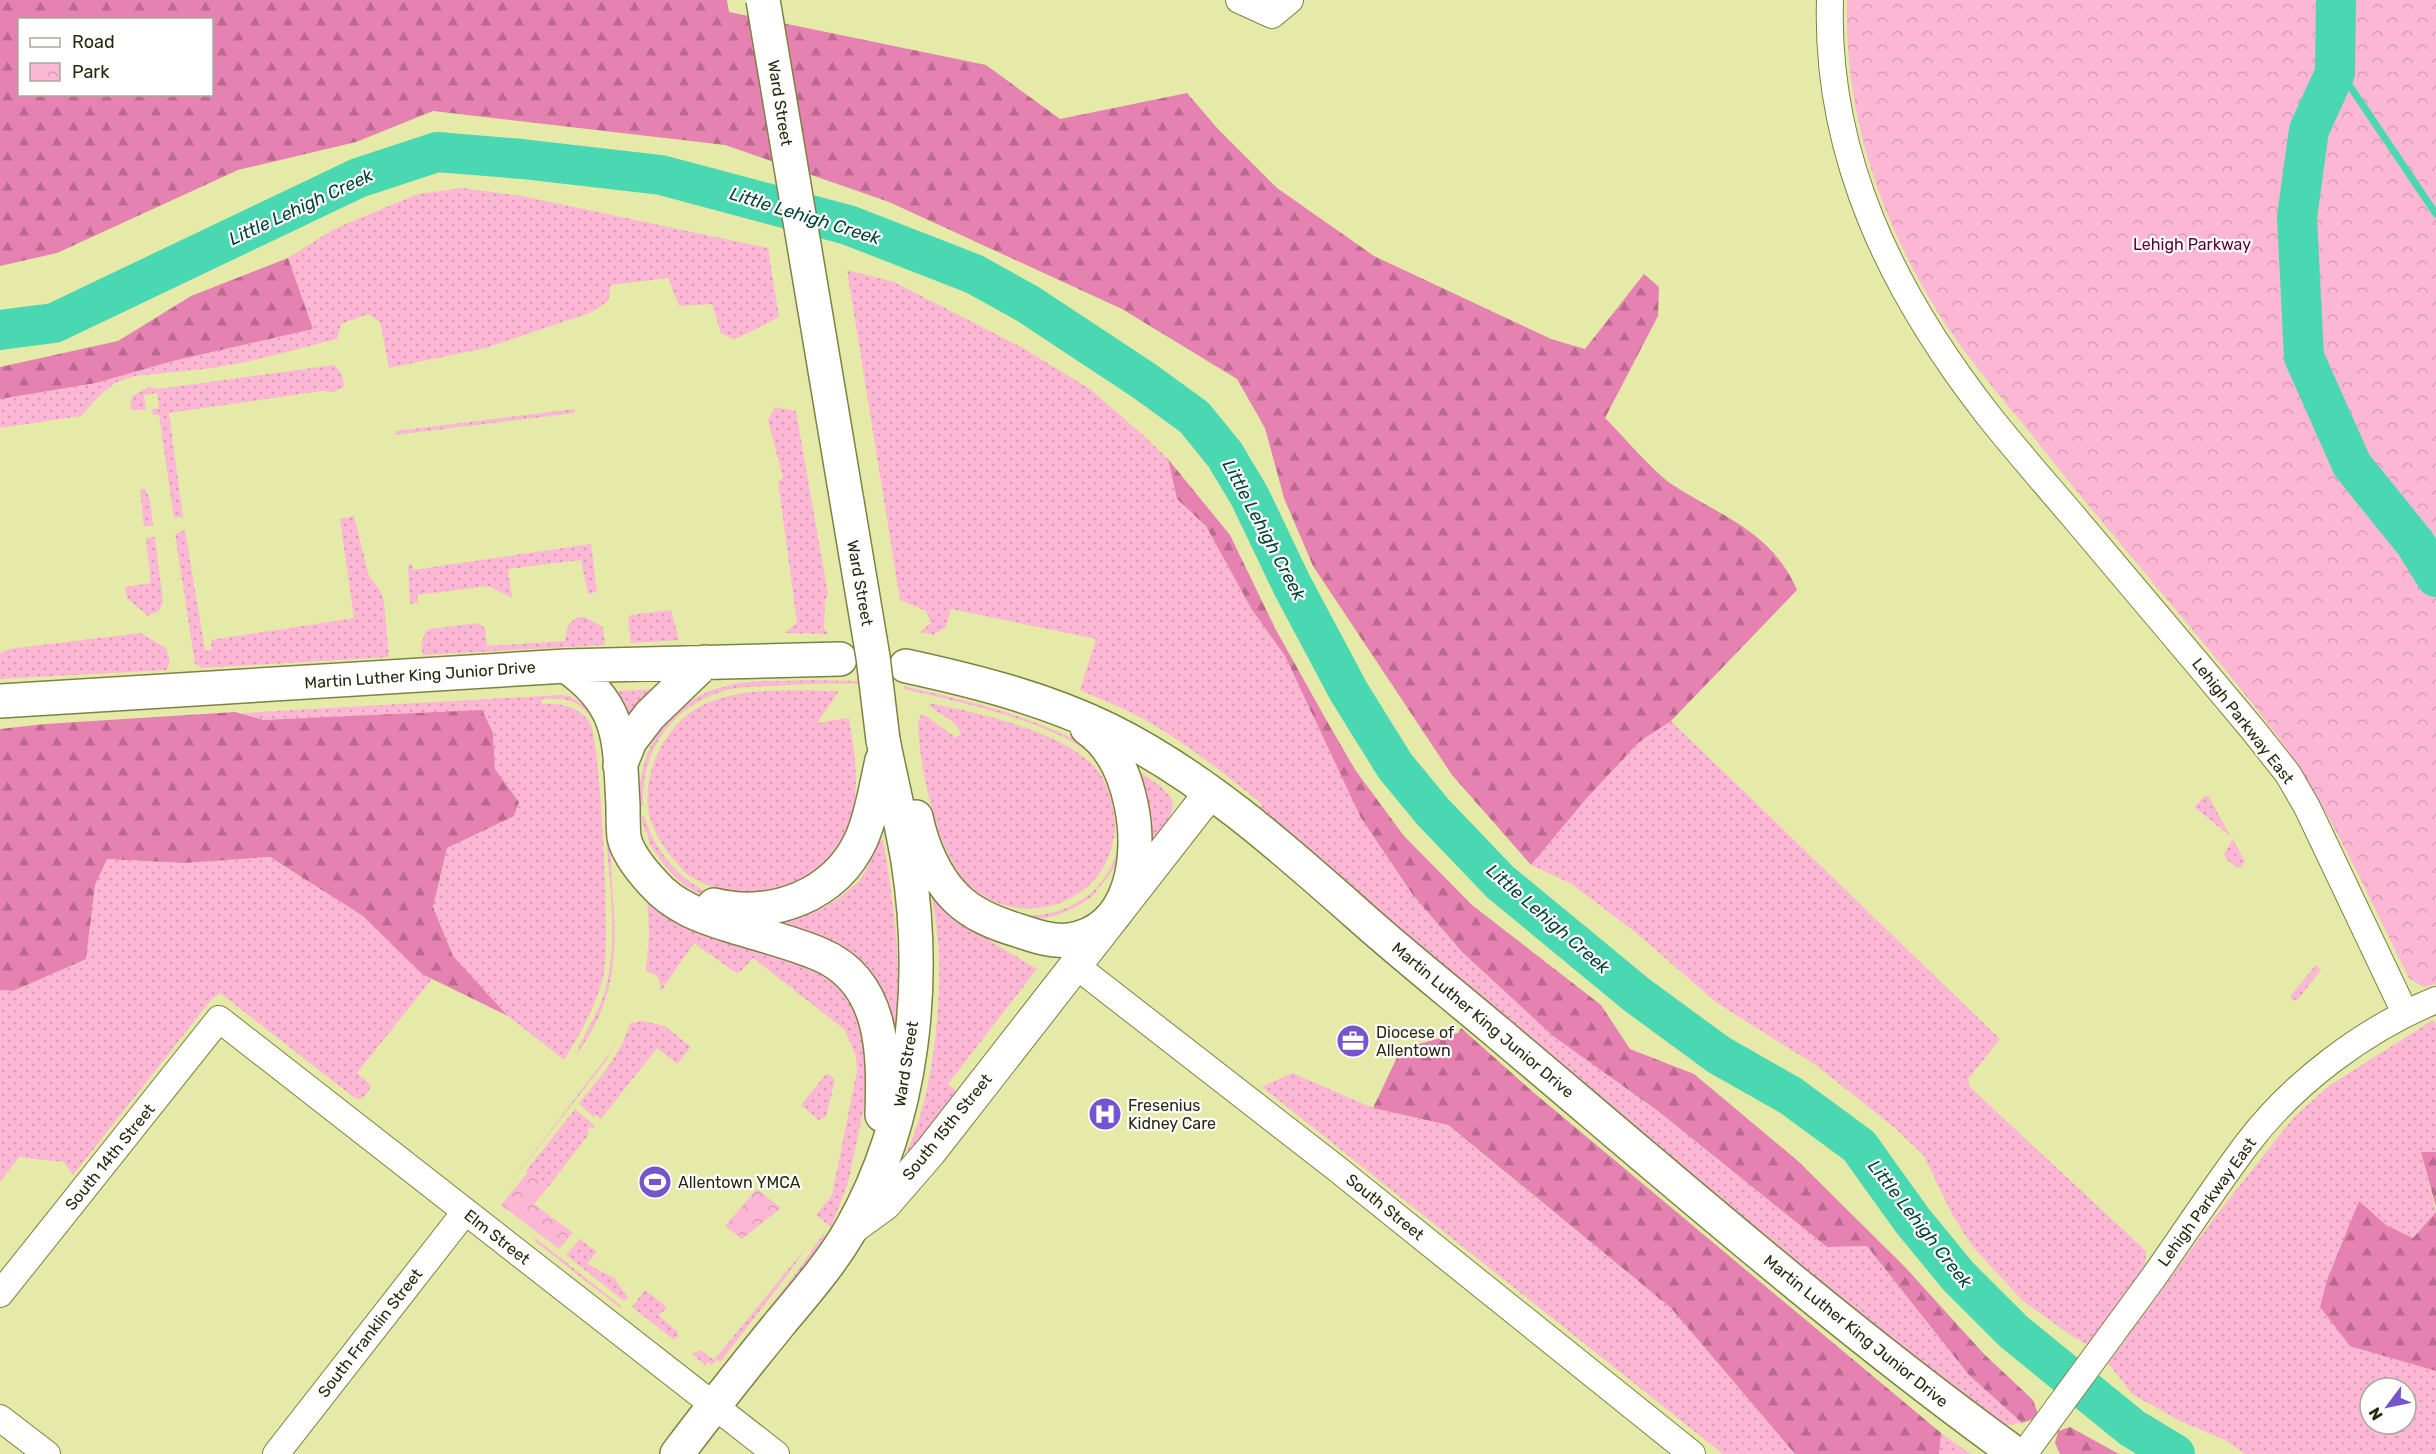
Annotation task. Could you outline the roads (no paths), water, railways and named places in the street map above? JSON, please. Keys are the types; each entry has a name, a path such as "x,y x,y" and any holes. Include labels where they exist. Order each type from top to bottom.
{"main road":[{"name":"Ward Street","path":"763,0 858,571 873,657 892,740 908,862 916,990 908,1066 898,1115 881,1165 852,1228"},
{"name":"Martin Luther King Junior Drive","path":"0,701 566,666 840,659"},
{"path":"620,766 630,741 650,715 705,662"},
{"path":"566,666 584,679 611,713 618,734 624,826 635,861 653,884 672,900 696,915 819,954 850,975 864,992 874,1012 880,1033 884,1077 881,1165"},
{"name":"Martin Luther King Junior Drive","path":"906,666 953,676 1060,710 1110,730 1161,760 1210,793 1290,856 1817,1302 1945,1403 2016,1454"},
{"path":"1011,929 1044,938 1067,940 1084,936 1102,926 1120,908 1131,881 1137,837 1126,783 1115,760 1094,732 1060,710"},
{"path":"624,826 663,877 706,903 731,909 757,910 786,905 812,894 832,879 846,864 861,840 892,740"},
{"path":"892,740 918,829 936,873 956,898 979,915 1011,929 1075,965"},
{"name":"South 15th Street","path":"677,1454 812,1284 852,1228"}],"street":[{"path":"1239,0 1281,7"},
{"name":"Lehigh Parkway East","path":"1830,0 1829,26 1833,80 1842,132 1868,216 1897,276 1929,332 1989,416 2288,774 2307,807 2405,1013 2318,1071 2283,1102 2247,1143 2024,1454"},
{"name":"South 15th Street","path":"852,1228 885,1204 930,1152 1210,793"},
{"name":"South Street","path":"1075,965 1345,1175 1692,1454"},
{"path":"2405,1013 2436,1000"},
{"name":"Elm Street","path":"219,1019 776,1454"},
{"name":"South 14th Street","path":"0,1294 219,1019"},
{"name":"South Franklin Street","path":"276,1454 465,1212"},
{"path":"0,1418 47,1454"}],"waterway":[{"name":"Little Lehigh Creek","path":"2336,0 2335,73 2309,130 2297,217 2304,357 2352,465 2415,543 2436,577"},
{"path":"2335,64 2436,214"},
{"name":"Little Lehigh Creek","path":"0,330 54,323 358,178 437,152 661,175 848,225 974,274 1028,304 1143,380 1194,417 1225,455 1250,497 1292,585 1349,692 1395,766 1433,812 1500,882 1637,995 1719,1055 1791,1096 1859,1146 1912,1220 1958,1276 2014,1332 2132,1428 2175,1454"}],"place":[{"name":"Diocese of Allentown","path":"1353,1041"},
{"name":"Fresenius Kidney Care","path":"1105,1114"},
{"name":"Allentown YMCA","path":"655,1182"}],"park label":[{"name":"Lehigh Parkway","path":"2192,244"}]}
